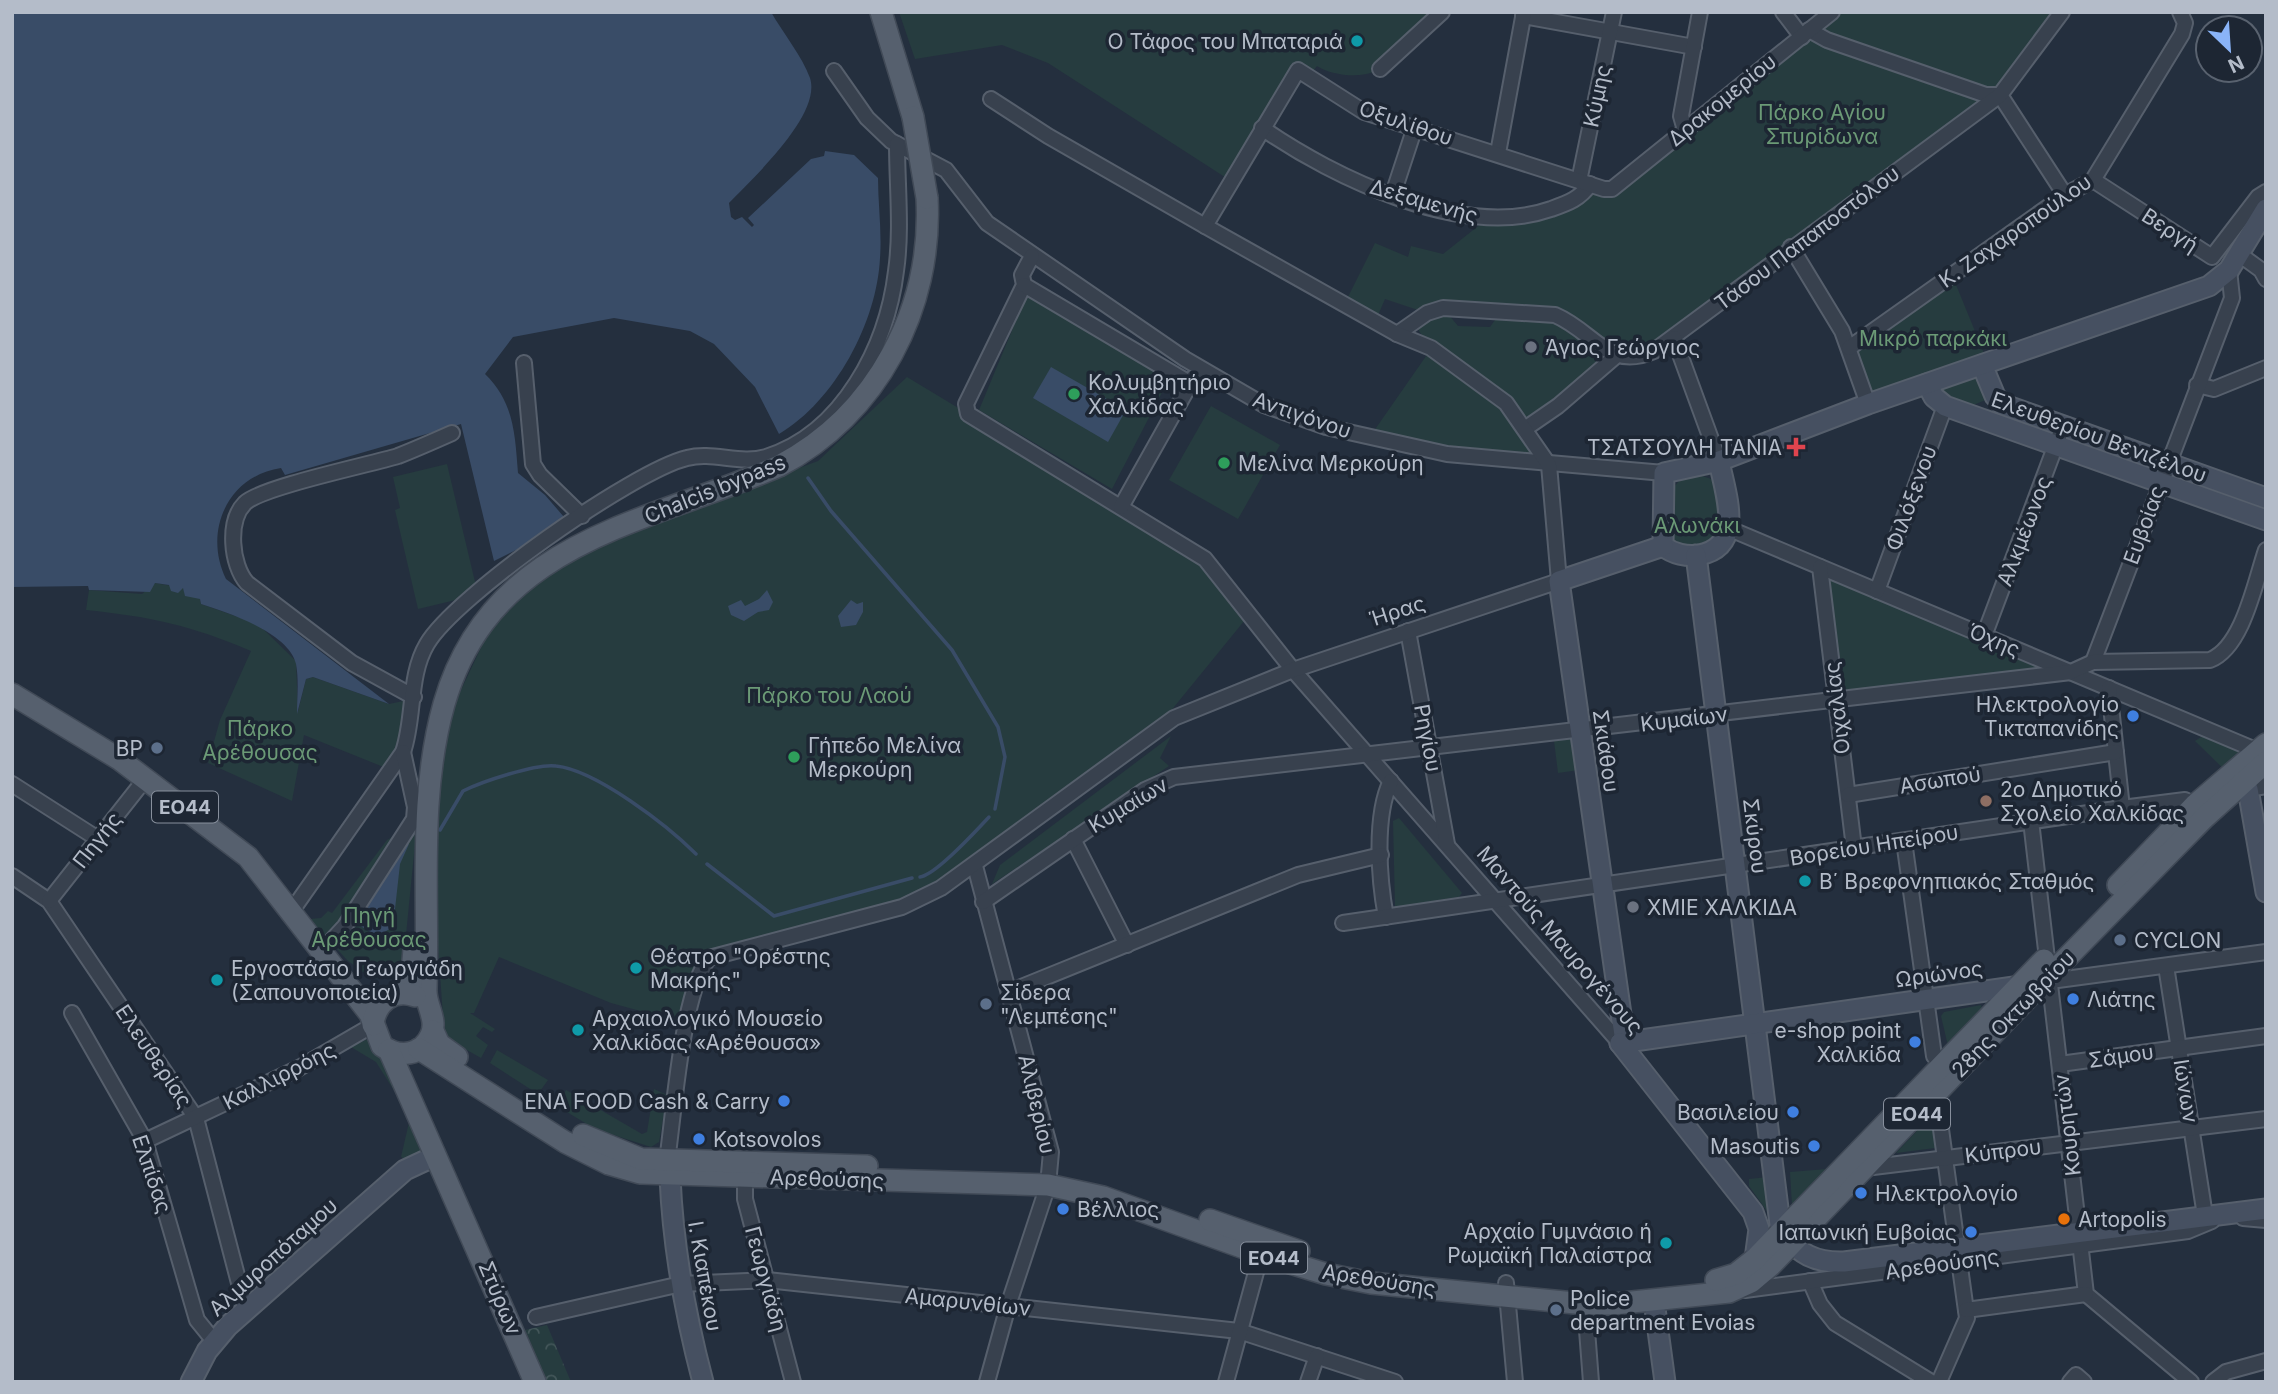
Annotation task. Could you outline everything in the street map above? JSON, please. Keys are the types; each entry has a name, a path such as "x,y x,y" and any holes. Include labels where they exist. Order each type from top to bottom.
{"main road":[{"name":"Chalcis bypass","path":"394,996 411,984 425,882 438,727 454,676 483,625 517,586 576,545 779,466 804,452 836,428 877,380 902,335 924,258 927,198 913,117 881,12"},
{"name":"ΕΟ44","path":"12,694 146,778 248,857 370,1014 377,1040 389,1051 416,1051"},
{"name":"28ης Οκτωβρίου","path":"1729,1292 1755,1279 1786,1238 1942,1065 2018,986 2047,974 2252,786 2263,752"},
{"name":"28ης Οκτωβρίου","path":"1786,1238 1865,1168 1936,1093 2047,974 2195,805 2263,752"},
{"name":"Chalcis bypass","path":"425,882 426,998 429,1008"},
{"name":"ΕΟ44","path":"324,954 374,997 417,997 429,1008"},
{"path":"373,1025 376,1010 394,996"},
{"path":"416,1051 433,1031 429,1008"},
{"name":"Αρεθούσης","path":"433,1031 439,1044 455,1056 569,1129 668,1169 744,1176 1049,1179 1261,1254 1326,1274 1371,1283 1507,1289 1654,1287 1728,1277 1786,1238"},
{"name":"Στύρων","path":"389,1051 535,1382"},
{"name":"Αρεθούσης","path":"416,1051 576,1148 625,1170 750,1161 1106,1184 1335,1263 1370,1270 1507,1289 1585,1304 1654,1301 1729,1292"},
{"name":"Στύρων","path":"416,1051 407,1061 408,1073 449,1168 463,1214"}],"street":[{"path":"1380,69 1442,12"},
{"name":"Κύμης","path":"1585,183 1614,12"},
{"path":"1685,131 1681,116 1700,12"},
{"path":"1783,12 1806,34 1986,95 2000,95 2065,195"},
{"name":"Δρακομερίου","path":"1612,188 1832,12"},
{"name":"Τάσου Παπαποστόλου","path":"1616,356 1628,359 1641,356 1674,338 1791,247 2000,95 2063,12"},
{"name":"Κ. Ζαχαροπούλου","path":"1849,348 2065,195 2092,180 2182,34 2185,23 2180,12"},
{"path":"1498,153 1524,14 1694,47"},
{"name":"Οξυλίθου","path":"1205,226 1298,70 1364,112 1585,183 1612,188"},
{"name":"Αντιγόνου","path":"834,71 844,90 867,118 897,144 946,170 980,216 1032,256 1200,368 1264,405 1325,427 1447,454 1549,466 1664,474"},
{"path":"991,99 1048,136 1205,226 1397,334 1431,348 1495,395 1526,428 1549,466"},
{"path":"1393,194 1415,127"},
{"name":"Δεξαμενής","path":"1262,128 1338,174 1464,215 1502,219 1540,213 1581,197 1585,183"},
{"path":"291,912 403,752 412,723 418,661 436,630 492,579 618,491 687,458 752,460 778,452 813,431 845,401 867,364 895,283 897,144"},
{"name":"Βεργή","path":"2092,180 2212,257 2266,192"},
{"path":"1674,338 1719,461 1730,529 1716,548 1696,555 1678,554 1663,546 1664,474 1719,461 1868,404 2201,289 2234,262 2266,209"},
{"path":"1791,247 1849,348 1868,404"},
{"path":"1032,256 1022,275 1024,285 1191,384"},
{"path":"2234,262 2261,270 2266,279"},
{"name":"Ευβοίας","path":"2093,663 2232,298 2234,262"},
{"name":"Μαντούς Μαυρογένους","path":"1024,285 968,400 967,410 971,416 1205,559 1293,670 1622,1042 1753,1212 1759,1229 1755,1259"},
{"path":"1397,334 1427,313 1443,308 1555,315 1579,328 1616,356 1558,406 1526,428"},
{"path":"524,363 533,464 540,475 582,516"},
{"path":"1982,365 1999,402 2266,498"},
{"path":"1121,507 1200,368"},
{"path":"2197,385 2214,389 2266,368"},
{"path":"1927,384 1934,397 1945,406"},
{"name":"Ελευθερίου Βενιζέλου","path":"1945,406 2266,520"},
{"name":"Φιλόξενου","path":"1877,591 1945,406"},
{"name":"Αλκμέωνος","path":"1984,636 2063,426"},
{"path":"414,697 352,663 247,583 239,569 233,531 237,513 256,495 399,455 452,433"},
{"name":"Σκιάθου","path":"1549,466 1559,581 1603,886 1622,1042"},
{"name":"Όχης","path":"1730,529 2263,752"},
{"name":"Ήρας","path":"668,1169 688,1014 698,972 709,958 902,907 941,888 975,866 1174,718 1200,705 1293,670 1663,546"},
{"name":"Κυμαίων","path":"983,902 1161,780 1367,753 1581,731 2071,672 2093,663 2203,661 2217,657 2235,638 2266,550"},
{"name":"Σκύρου","path":"1696,555 1755,1023 1786,1238"},
{"name":"Οιχαλίας","path":"1820,567 1854,848"},
{"name":"Ρηγίου","path":"1408,631 1448,845"},
{"path":"2109,688 2122,808"},
{"path":"324,954 415,819 415,807 403,752"},
{"name":"Ασωπού","path":"1848,794 2116,752"},
{"name":"Πηγής","path":"49,901 146,778"},
{"path":"1386,917 1381,855 1381,808 1391,781"},
{"path":"12,784 98,839"},
{"path":"2252,786 2265,888"},
{"name":"Βορείου Ηπείρου","path":"1343,923 2122,808 2185,800 2195,805"},
{"name":"Κουρητών","path":"2031,821 2086,1294"},
{"path":"1073,839 1127,945"},
{"path":"1904,841 1934,1056 1942,1065"},
{"path":"1009,992 1298,876 1381,855"},
{"name":"Αλιβερίου","path":"975,866 1051,1152 1049,1179 1008,1306 988,1382"},
{"name":"Ελευθερίας","path":"12,876 49,901 196,1118 246,1310"},
{"path":"2047,974 2166,966 2266,952"},
{"name":"Ιώνων","path":"2166,966 2206,1219"},
{"name":"Ωριώνος","path":"1622,1042 2018,986"},
{"name":"Ελπίδας","path":"72,1013 145,1140 197,1320 214,1341"},
{"name":"Καλλιρρόης","path":"145,1140 318,1058 373,1025"},
{"name":"Σάμου","path":"2060,1065 2266,1036"},
{"path":"1936,1093 1966,1310 1965,1325 1939,1382"},
{"name":"Κύπρου","path":"1865,1168 2266,1119"},
{"name":"Αλμυροπόταμου","path":"191,1382 201,1373 214,1341 246,1310 405,1170 437,1161"},
{"name":"Ι. Κιαπέκου","path":"668,1169 672,1228 681,1284 703,1382"},
{"name":"Γεωργιάδη","path":"744,1176 745,1199 793,1382"},
{"name":"Αρεθούσης","path":"1729,1292 2266,1209"},
{"path":"2206,1219 2251,1217 2266,1220"},
{"name":"Αρεθούσης","path":"1786,1238 1812,1259 1828,1263 1957,1255"},
{"path":"1226,1382 1261,1254"},
{"name":"Αμαρυνθίων","path":"536,1317 681,1284 767,1280 1239,1331 1395,1382"},
{"path":"1810,1281 1820,1304 1835,1322 1931,1382"},
{"path":"1507,1289 1516,1382"},
{"path":"1966,1310 2086,1294 2191,1382"},
{"path":"1654,1301 1665,1382"},
{"path":"1585,1304 1591,1382"},
{"path":"1308,1382 1317,1356"},
{"path":"2213,1382 2226,1372 2266,1361"}],"green space":[{"path":"899,12 1442,12 1400,52 1375,71 1361,75 1345,75 1317,66 1308,77 1299,71 1231,181 1048,63 1002,45 915,59"},
{"name":"Πάρκο Αγίου Σπυρίδωνα","path":"1832,12 2062,12 2000,95 1682,333 1620,357 1526,428 1549,465 1369,438 1431,349 1419,331 1419,321 1427,313 1385,299 1376,320 1345,303 1375,243 1408,257 1411,246 1443,254 1487,219 1522,217 1590,184 1604,189","holes":["1444,309 1500,313 1490,327 1458,326"]},
{"name":"Μικρό παρκάκι","path":"1952,275 1988,363 1995,396 1959,411 1927,384 1868,404 1849,348"},
{"name":"Κολυμβητήριο Χαλκίδας","path":"1030,287 1170,377 1112,489 979,410"},
{"name":"Πάρκο του Λαού","path":"907,377 1179,541 1249,615 1152,734 902,907 721,952 698,972 677,1021 611,1003 499,957 474,1013 470,1013 495,1029 492,1032 483,1027 476,1036 488,1045 481,1058 451,1041 444,1031 438,945 438,818 442,765 452,709 486,637 510,607 540,581 606,540 818,461"},
{"name":"Μελίνα Μερκούρη","path":"1211,406 1280,445 1238,519 1169,480"},
{"path":"447,464 476,586 464,598 418,609 395,510 400,508 393,477"},
{"name":"Αλωνάκι","path":"1697,474 1714,480 1725,530 1697,553 1668,539 1674,487 1680,480"},
{"path":"1820,567 2071,672 1836,700"},
{"name":"Πάρκο Αρέθουσας","path":"155,583 183,588 200,599 201,604 258,624 296,661 298,711 306,679 313,677 389,704 408,700 401,743 386,768 304,735 292,801 208,763 220,720 251,651 170,623 86,610 89,590 142,594"},
{"path":"2206,734 2266,744 2266,786 2230,775 2195,741"},
{"path":"1171,736 1160,758 1169,766 992,884 1000,865"},
{"path":"1575,738 1579,770 1558,773 1554,741"},
{"path":"1399,818 1462,893 1459,897 1395,907 1393,821"},
{"name":"Πηγή Αρέθουσας","path":"417,824 404,955 392,972 372,979 347,960 310,919 321,918 328,911 332,913 387,840"},
{"path":"1981,1005 1983,1011 1948,1046 1941,1016 1944,1012"},
{"path":"372,1037 400,1100 376,1062 351,1047"},
{"path":"497,1050 548,1080 538,1094 490,1063"},
{"path":"654,1089 667,1095 659,1142 651,1147 595,1129 557,1106 566,1090 642,1134 647,1132"},
{"path":"1931,1116 1935,1148 1896,1153"},
{"path":"410,1118 423,1148 422,1153 407,1160 401,1157"},
{"path":"1827,1169 1794,1205 1792,1205 1790,1172"},
{"path":"1768,1177 1769,1214 1749,1186 1749,1179"},
{"path":"547,1325 571,1382 547,1382 525,1330"}],"water":[{"path":"12,12 771,12 807,70 811,93 806,110 783,145 729,203 731,217 735,220 742,217 752,227 754,225 748,218 811,159 824,156 825,151 854,155 878,178 880,258 871,308 849,358 835,381 799,420 779,434 755,387 714,344 690,331 614,318 513,337 485,374 502,396 511,419 518,473 545,495 564,517 562,527 494,561 461,424 285,475 281,468 262,473 246,482 234,494 219,525 217,543 226,579 389,704 313,677 306,679 297,714 296,664 282,643 256,625 201,604 200,599 185,596 183,588 178,593 171,591 169,585 155,583 150,592 89,590 88,586 12,587"},
{"path":"1051,367 1126,410 1108,442 1033,398"},
{"path":"767,590 773,602 769,610 758,612 744,621 731,615 728,606 741,600 745,606 759,599"},
{"path":"851,600 857,604 863,602 863,612 856,625 841,627 838,616"},
{"name":"Πηγή Αρέθουσας","path":"409,844 400,864 393,927 381,934 372,933 354,922 402,846"}],"waterway":[{"path":"808,478 831,511 952,650 998,727 1005,757 995,809"},
{"path":"440,830 463,791 523,770 556,766 572,770 610,788 650,815 696,854"},
{"path":"920,877 936,869 989,817"},
{"path":"707,864 774,916 912,878"}],"place":[{"name":"Ο Τάφος του Μπαταριά","path":"1357,41"},
{"name":"Άγιος Γεώργιος","path":"1531,347"},
{"name":"Κολυμβητήριο Χαλκίδας","path":"1074,394"},
{"name":"ΤΣΑΤΣΟΥΛΗ ΤΑΝΙΑ","path":"1796,447"},
{"name":"Μελίνα Μερκούρη","path":"1224,463"},
{"name":"Ηλεκτρολογίο Τικταπανίδης","path":"2133,716"},
{"name":"BP","path":"157,748"},
{"name":"Γήπεδο Μελίνα Μερκούρη","path":"794,757"},
{"name":"2ο Δημοτικό Σχολείο Χαλκίδας","path":"1986,801"},
{"name":"Β΄ Βρεφονηπιακός Σταθμός","path":"1805,881"},
{"name":"ΧΜΙΕ ΧΑΛΚΙΔΑ","path":"1633,907"},
{"name":"CYCLON","path":"2120,940"},
{"name":"Θέατρο \"Ορέστης Μακρής\"","path":"636,968"},
{"name":"Εργοστάσιο Γεωργιάδη (Σαπουνοποιεία)","path":"217,980"},
{"name":"Λιάτης","path":"2073,999"},
{"name":"Σίδερα \"Λεμπέσης\"","path":"986,1004"},
{"name":"Αρχαιολογικό Μουσείο Χαλκίδας «Αρέθουσα»","path":"578,1030"},
{"name":"e-shop point Χαλκίδα","path":"1915,1042"},
{"name":"ENA FOOD Cash & Carry","path":"784,1101"},
{"name":"Βασιλείου","path":"1793,1112"},
{"name":"Kotsovolos","path":"699,1139"},
{"name":"Masoutis","path":"1814,1146"},
{"name":"Ηλεκτρολογίο","path":"1861,1193"},
{"name":"Βέλλιος","path":"1063,1209"},
{"name":"Artopolis","path":"2064,1219"},
{"name":"Ιαπωνική Ευβοίας","path":"1971,1232"},
{"name":"Αρχαίο Γυμνάσιο ή Ρωμαϊκή Παλαίστρα","path":"1666,1243"},
{"name":"Police department Evoias","path":"1556,1310"}]}
